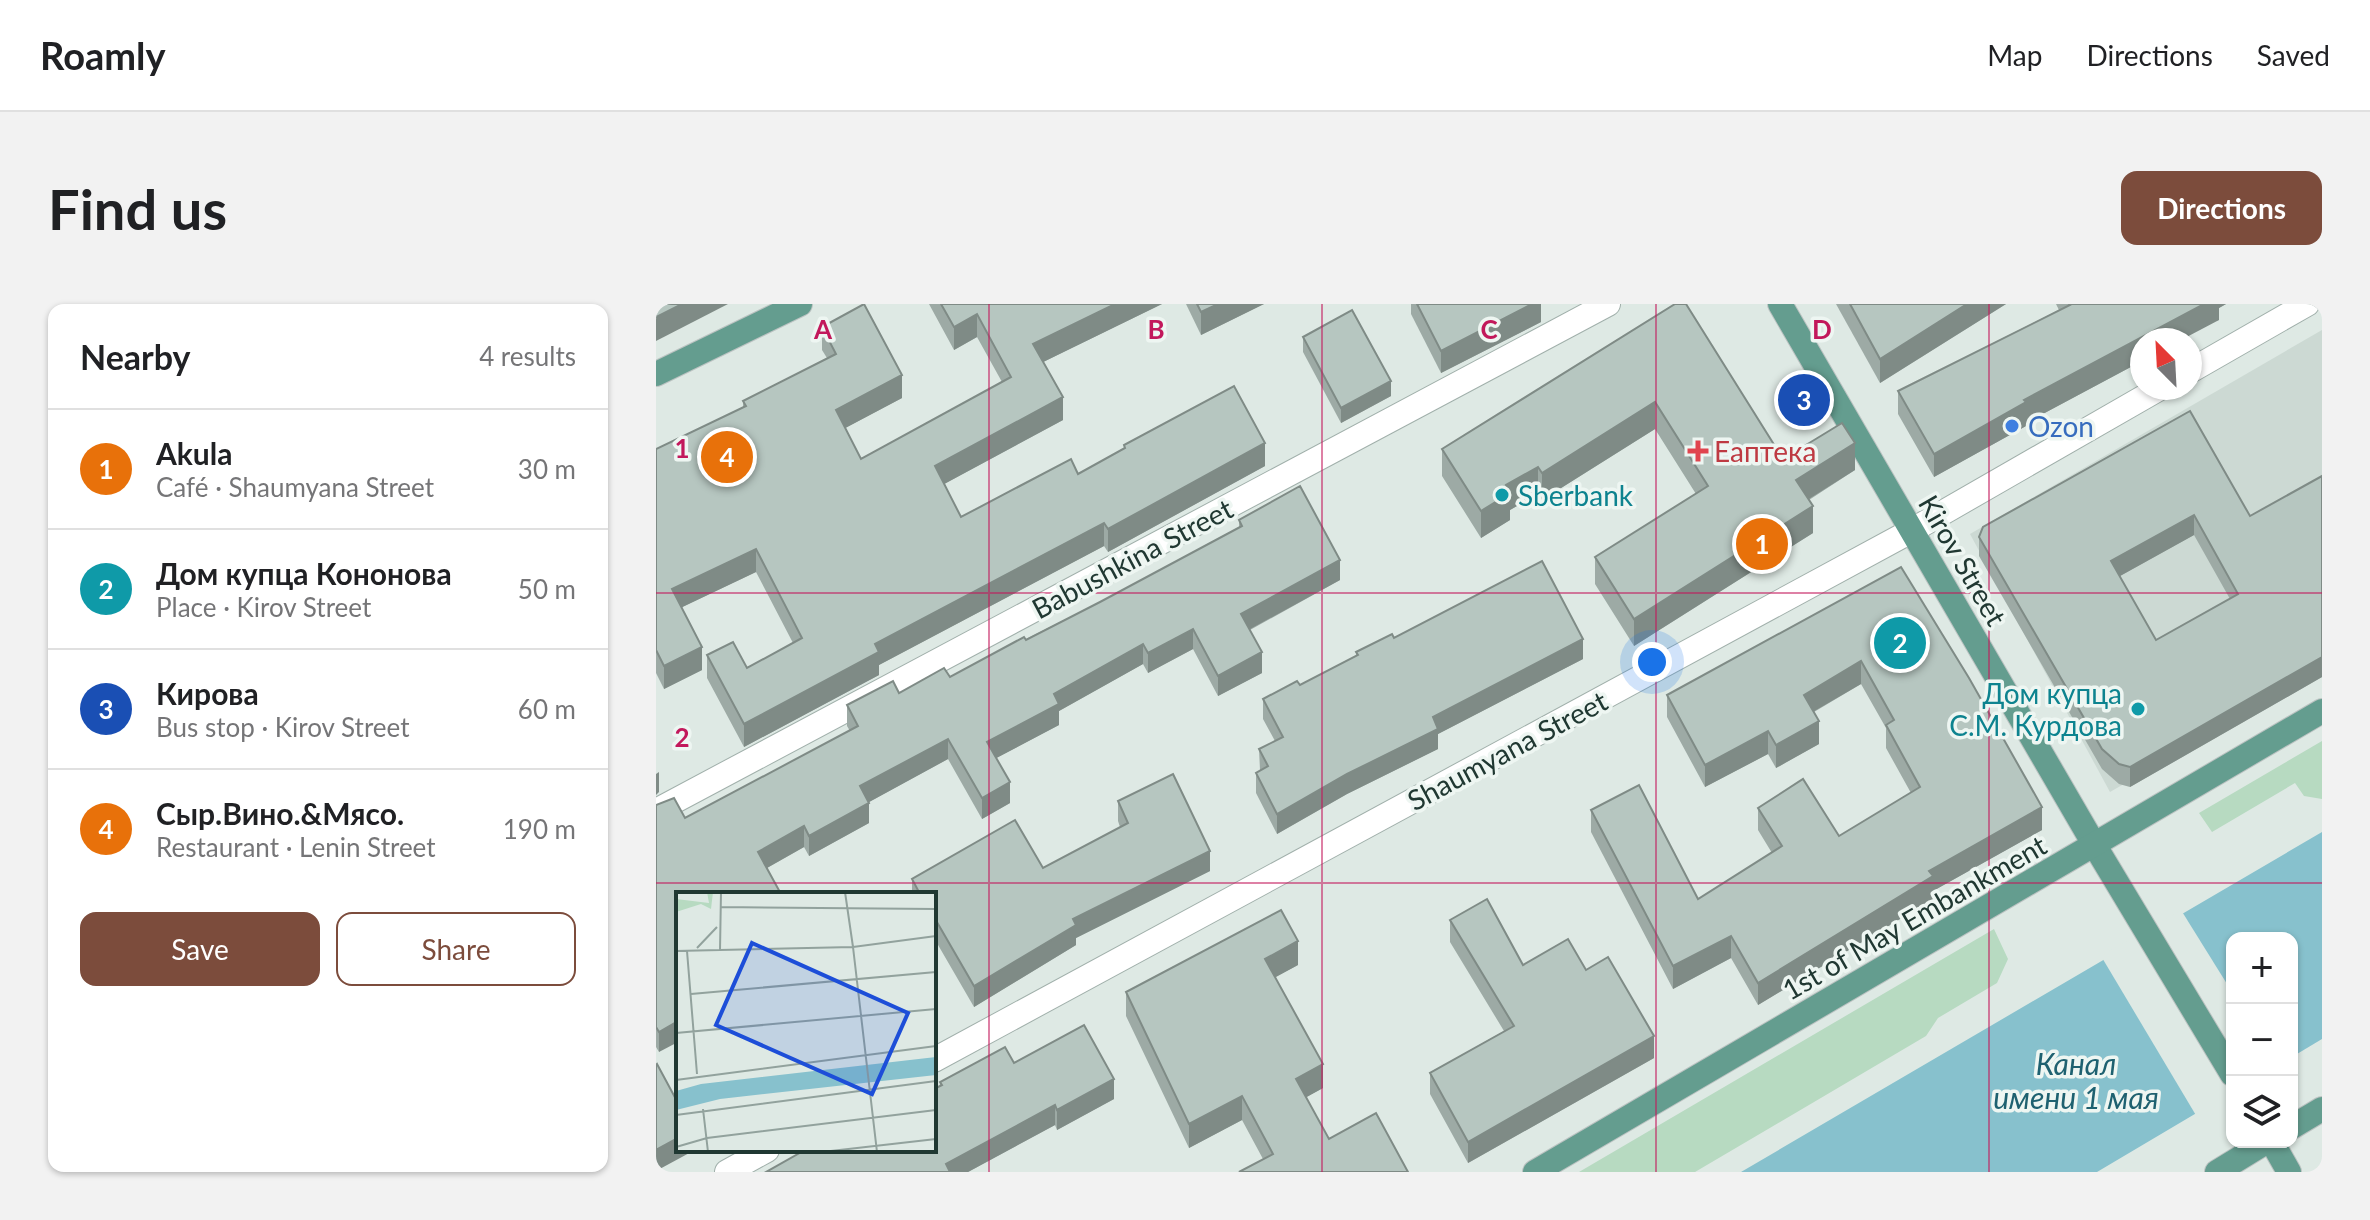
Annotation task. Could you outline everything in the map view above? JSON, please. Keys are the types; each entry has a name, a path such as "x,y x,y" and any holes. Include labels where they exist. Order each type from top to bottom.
{"main road":[{"path":"656,374 800,304"},
{"name":"Kirov Street","path":"1780,304 2130,906 2226,1064"},
{"name":"1st of May Embankment","path":"1535,1172 2322,711"},
{"path":"2298,1123 2322,1109"},
{"path":"2217,1172 2259,1148"},
{"path":"2273,1148 2289,1172"}],"street":[{"name":"Babushkina Street","path":"656,811 1608,304"},
{"path":"2202,364 2307,304"},
{"name":"Shaumyana Street","path":"936,1059 1911,531 2139,400"},
{"path":"727,1172 763,1152"}],"shaded area":[{"path":"2322,330 2322,670 2110,792 1970,534"}],"green space":[{"path":"2322,741 2322,799 2304,796 2295,783 2212,832 2199,813"},
{"path":"1994,929 2008,959 1997,983 1938,1018 1926,1036 1695,1172 1579,1172"}],"water":[{"name":"Канал имени 1 мая","path":"2322,832 2322,1039 2298,1053 2298,932 2226,932 2226,1096 2097,1172 1741,1172"}],"pier":[{"path":"2181,910 2226,982 2226,1100 2197,1117 2101,956"}],"building":[{"path":"656,304 682,304 656,317"},
{"path":"864,304 902,375 836,410 861,459 1011,377 977,314 954,327 941,304 1115,304 1033,344 1063,397 935,466 961,517 1071,459 1078,474 1125,448 1124,445 1234,386 1265,443 1108,529 1104,523 875,644 879,652 744,724 707,655 733,642 747,668 802,638 756,549 672,589 702,647 664,666 656,650 656,449 746,406 743,401 836,354 822,327"},
{"path":"1197,304 1218,304 1201,312"},
{"path":"1417,304 1532,304 1441,351"},
{"name":"Sberbank","path":"1675,304 1686,304 1783,459 1842,423 1855,443 1796,480 1813,506 1634,619 1595,557 1708,486 1655,402 1542,473 1538,467 1506,485 1510,493 1481,511 1442,449"},
{"path":"1850,304 1967,304 1880,359"},
{"path":"2204,304 2159,328 2130,328 2130,343 2024,400 2026,402 1934,454 1898,391 2070,305"},
{"path":"1352,310 1391,381 1341,408 1303,337"},
{"path":"2190,411 2250,516 2322,476 2322,657 2130,767 2119,764 2102,749 1979,537 1983,527","holes":["2194,515 2238,594 2156,640 2111,561"]},
{"path":"1300,486 1340,560 1241,614 1262,652 1218,676 1193,629 1148,653 1143,644 1054,694 1059,704 987,742 1010,782 982,798 948,739 860,786 869,803 809,836 804,826 758,852 780,892 676,892 676,1022 659,1032 656,1027 656,805 674,798 685,818 858,726 847,705 893,681 899,693 944,668 950,677 1242,526 1239,520"},
{"path":"1542,561 1583,639 1433,717 1438,729 1347,774 1277,814 1256,773 1268,766 1259,749 1283,737 1263,699 1297,681 1300,685 1358,655 1356,652 1392,634 1394,638"},
{"path":"1901,567 1969,678 2042,807 1929,871 1933,876 1758,983 1731,936 1673,966 1591,810 1639,785 1698,899 1782,846 1758,808 1803,779 1839,836 1920,787 1886,725 1894,720 1861,661 1804,695 1819,721 1776,745 1768,731 1705,765 1667,695"},
{"path":"1173,774 1210,851 1073,919 1076,925 974,986 936,920 936,892 919,892 912,879 1015,820 1043,868 1128,823 1118,801"},
{"path":"1487,899 1523,965 1568,939 1586,970 1608,957 1654,1036 1468,1142 1430,1073 1514,1026 1450,920"},
{"path":"1281,910 1298,941 1265,959 1323,1064 1296,1079 1329,1139 1376,1113 1408,1172 1239,1172 1273,1154 1242,1096 1189,1124 1126,992"},
{"path":"1084,1025 1114,1079 1057,1110 1055,1105 946,1164 950,1172 766,1172 801,1152 936,1152 936,1088 942,1085 940,1082 1005,1047 1014,1063"},
{"path":"656,1065 676,1099 676,1139 656,1150"}],"place":[{"name":"Кирова","path":"1804,400"},
{"name":"Ozon","path":"2012,426"},
{"name":"Еаптека","path":"1698,451"},
{"name":"Сыр.Вино.&Мясо.","path":"727,457"},
{"name":"Sberbank","path":"1502,495"},
{"name":"Akula","path":"1762,544"},
{"name":"Дом купца Кононова","path":"1900,643"},
{"name":"Дом купца С.М. Курдова","path":"2138,709"}]}
